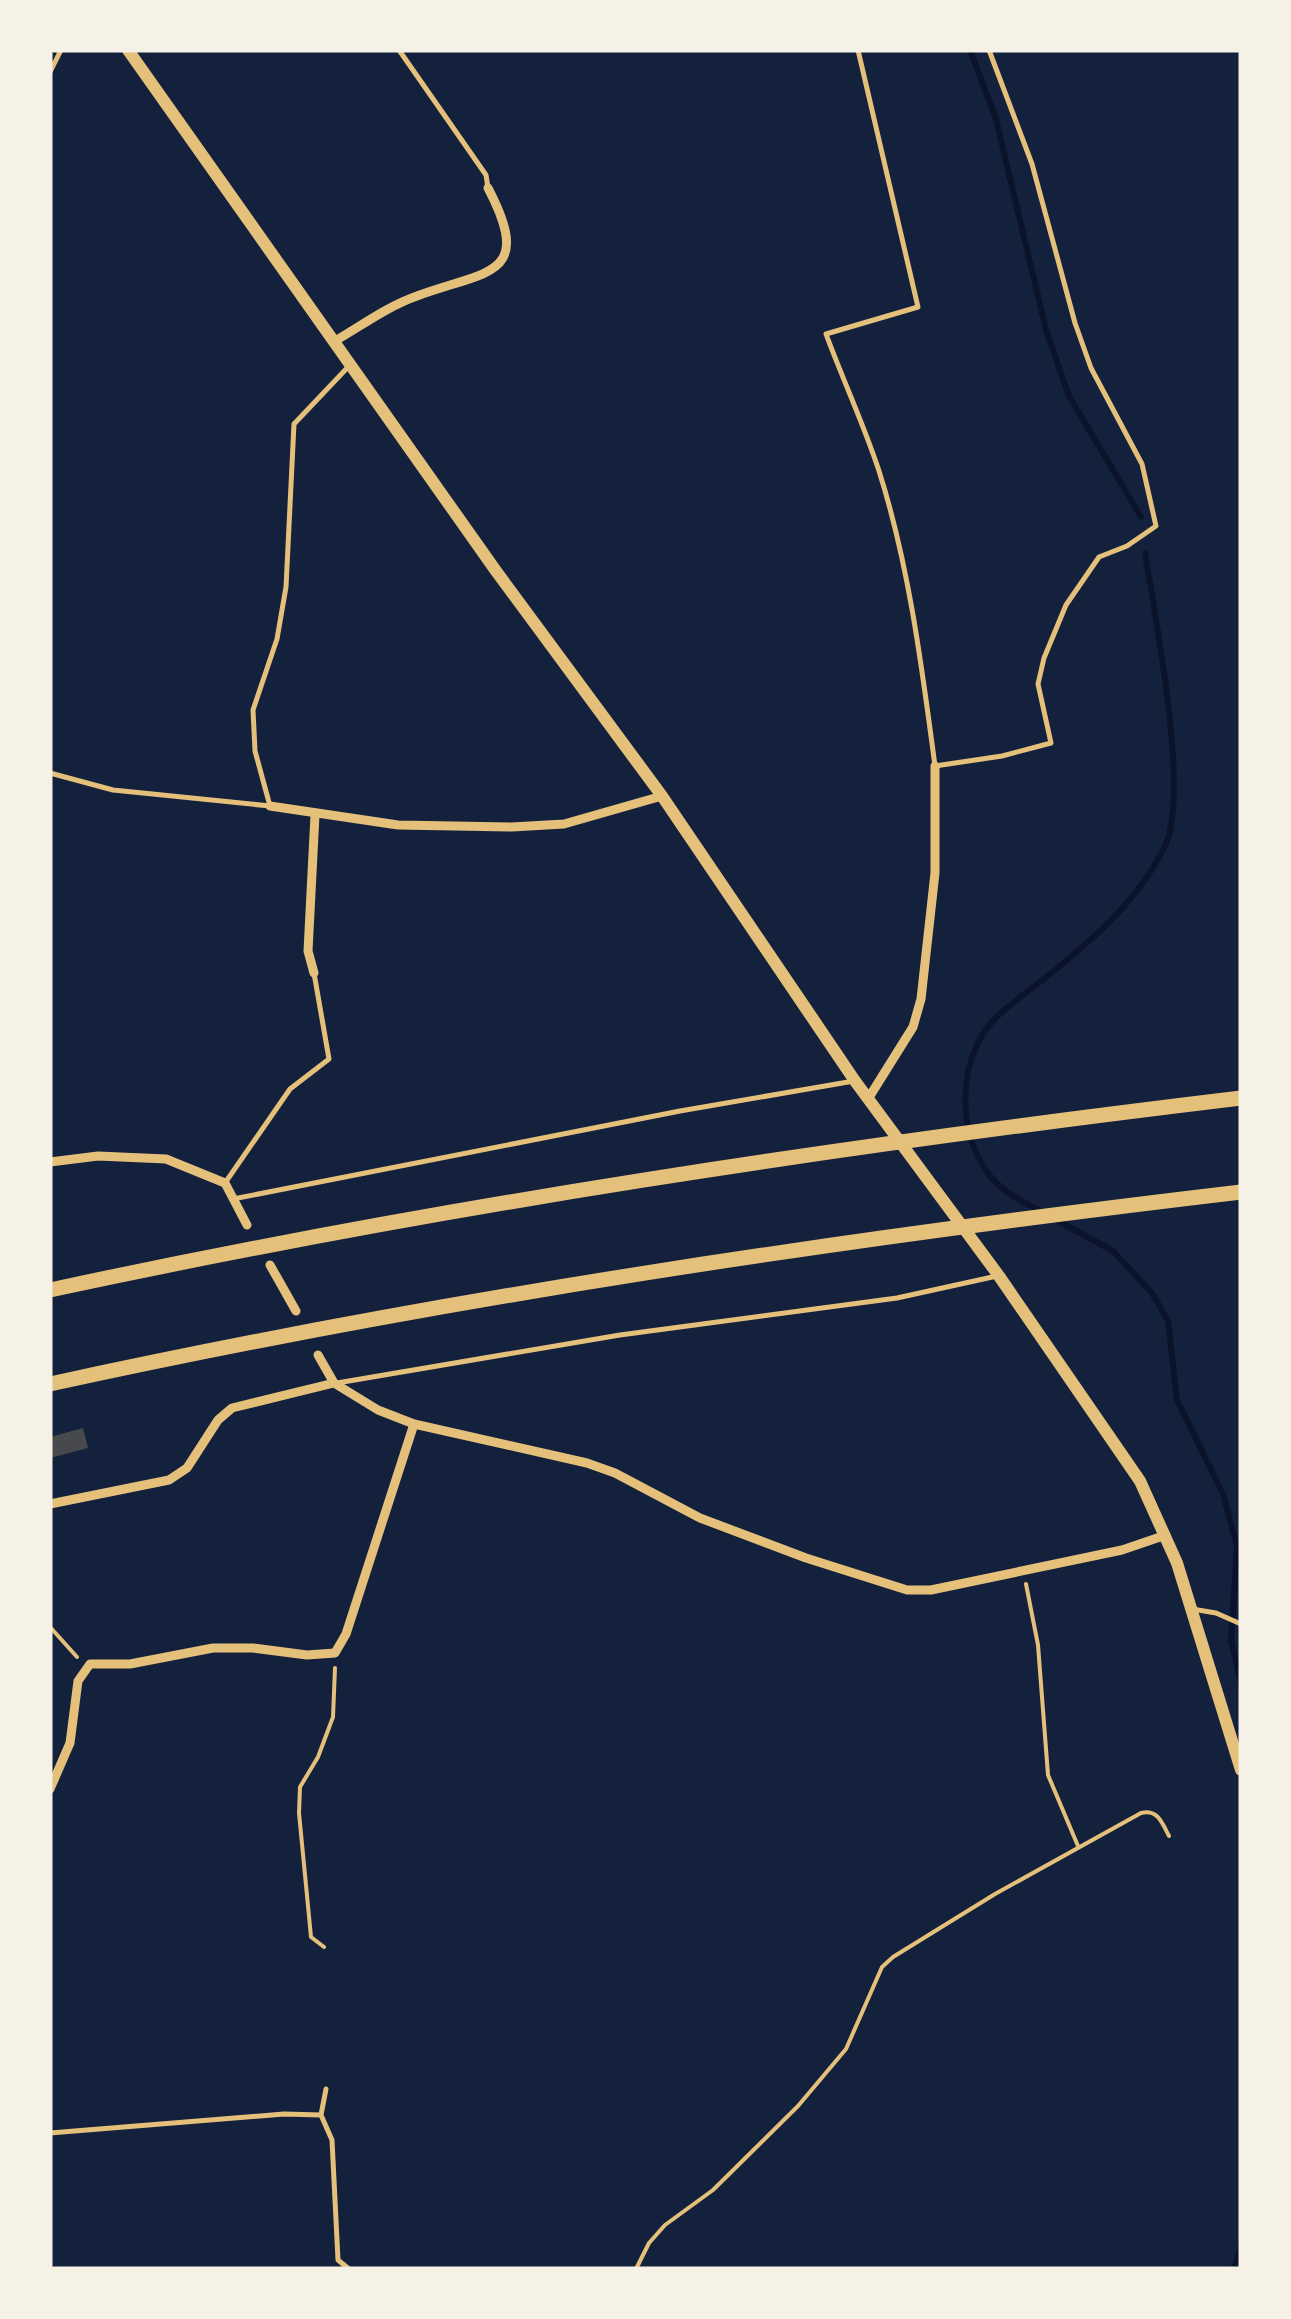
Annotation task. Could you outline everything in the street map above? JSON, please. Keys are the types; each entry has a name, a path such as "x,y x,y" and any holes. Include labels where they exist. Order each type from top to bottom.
{"highway":[{"path":"50,1290 532,1197 860,1146 1241,1098"},
{"path":"50,1384 549,1288 922,1232 1241,1192"}],"main road":[{"path":"128,50 496,571 662,796 855,1081 999,1276 1140,1481 1166,1534 1241,1770"}],"street":[{"path":"335,340 415,296 478,277 500,262 508,252 508,236 488,188"},
{"path":"868,1099 912,1027 921,999 935,873 934,766"},
{"path":"270,806 398,825 512,827 564,824 662,796"},
{"path":"314,973 308,952 315,815"},
{"path":"50,1162 98,1156 166,1159 225,1183 247,1225"},
{"path":"270,1265 296,1311"},
{"path":"318,1354 334,1383 378,1410 414,1424 588,1463 700,1518 862,1578 906,1590 932,1590 1122,1550 1166,1534"},
{"path":"50,1504 169,1480 186,1468 218,1420 232,1408 334,1383"},
{"path":"50,1789 70,1743 78,1681 90,1664 130,1664 213,1648 307,1655 336,1653 346,1634 414,1424"}],"lane":[{"path":"50,72 62,50"},
{"path":"399,50 486,175 488,188"},
{"path":"858,50 918,308 826,334 878,471 898,546 920,661 934,766 1002,756 1051,743 1038,684 1044,658 1066,605 1099,557 1127,546 1156,526 1142,464 1091,368 1074,323 1032,164 989,50"},
{"path":"50,773 113,790 270,806 255,751 253,710 277,638 286,587 294,424 351,363"},
{"path":"225,1183 290,1089 329,1059 314,973"},
{"path":"233,1199 855,1081"},
{"path":"334,1383 620,1335 897,1298 999,1276"},
{"path":"1190,1609 1216,1613 1241,1624"},
{"path":"326,2090 321,2115 332,2140 338,2260 348,2269"},
{"path":"50,2133 284,2114 321,2115"}],"path":[{"path":"1025,1570 1038,1646 1048,1775 1078,1846"},
{"path":"50,1628 74,1655 90,1664"},
{"path":"324,1947 310,1937 300,1787 318,1756 333,1717 336,1653"},
{"path":"636,2269 649,2243 665,2226 729,2175 798,2106 846,2049 882,1968 912,1943 1078,1846 1150,1811 1169,1836"}],"building":[{"path":"83,1428 88,1448 50,1458 50,1437"}],"waterway":[{"path":"970,50 996,119 1046,330 1069,396 1141,517"},
{"path":"1042,1212 998,1185 977,1155 966,1117 967,1076 980,1039 991,1023 1112,919 1141,885 1165,846 1172,821 1172,747 1145,553"},
{"path":"1053,1218 1113,1251 1152,1293 1168,1321 1177,1400 1223,1494 1237,1547 1231,1640 1241,1683"},
{"path":"1234,2269 1241,2246"}]}
